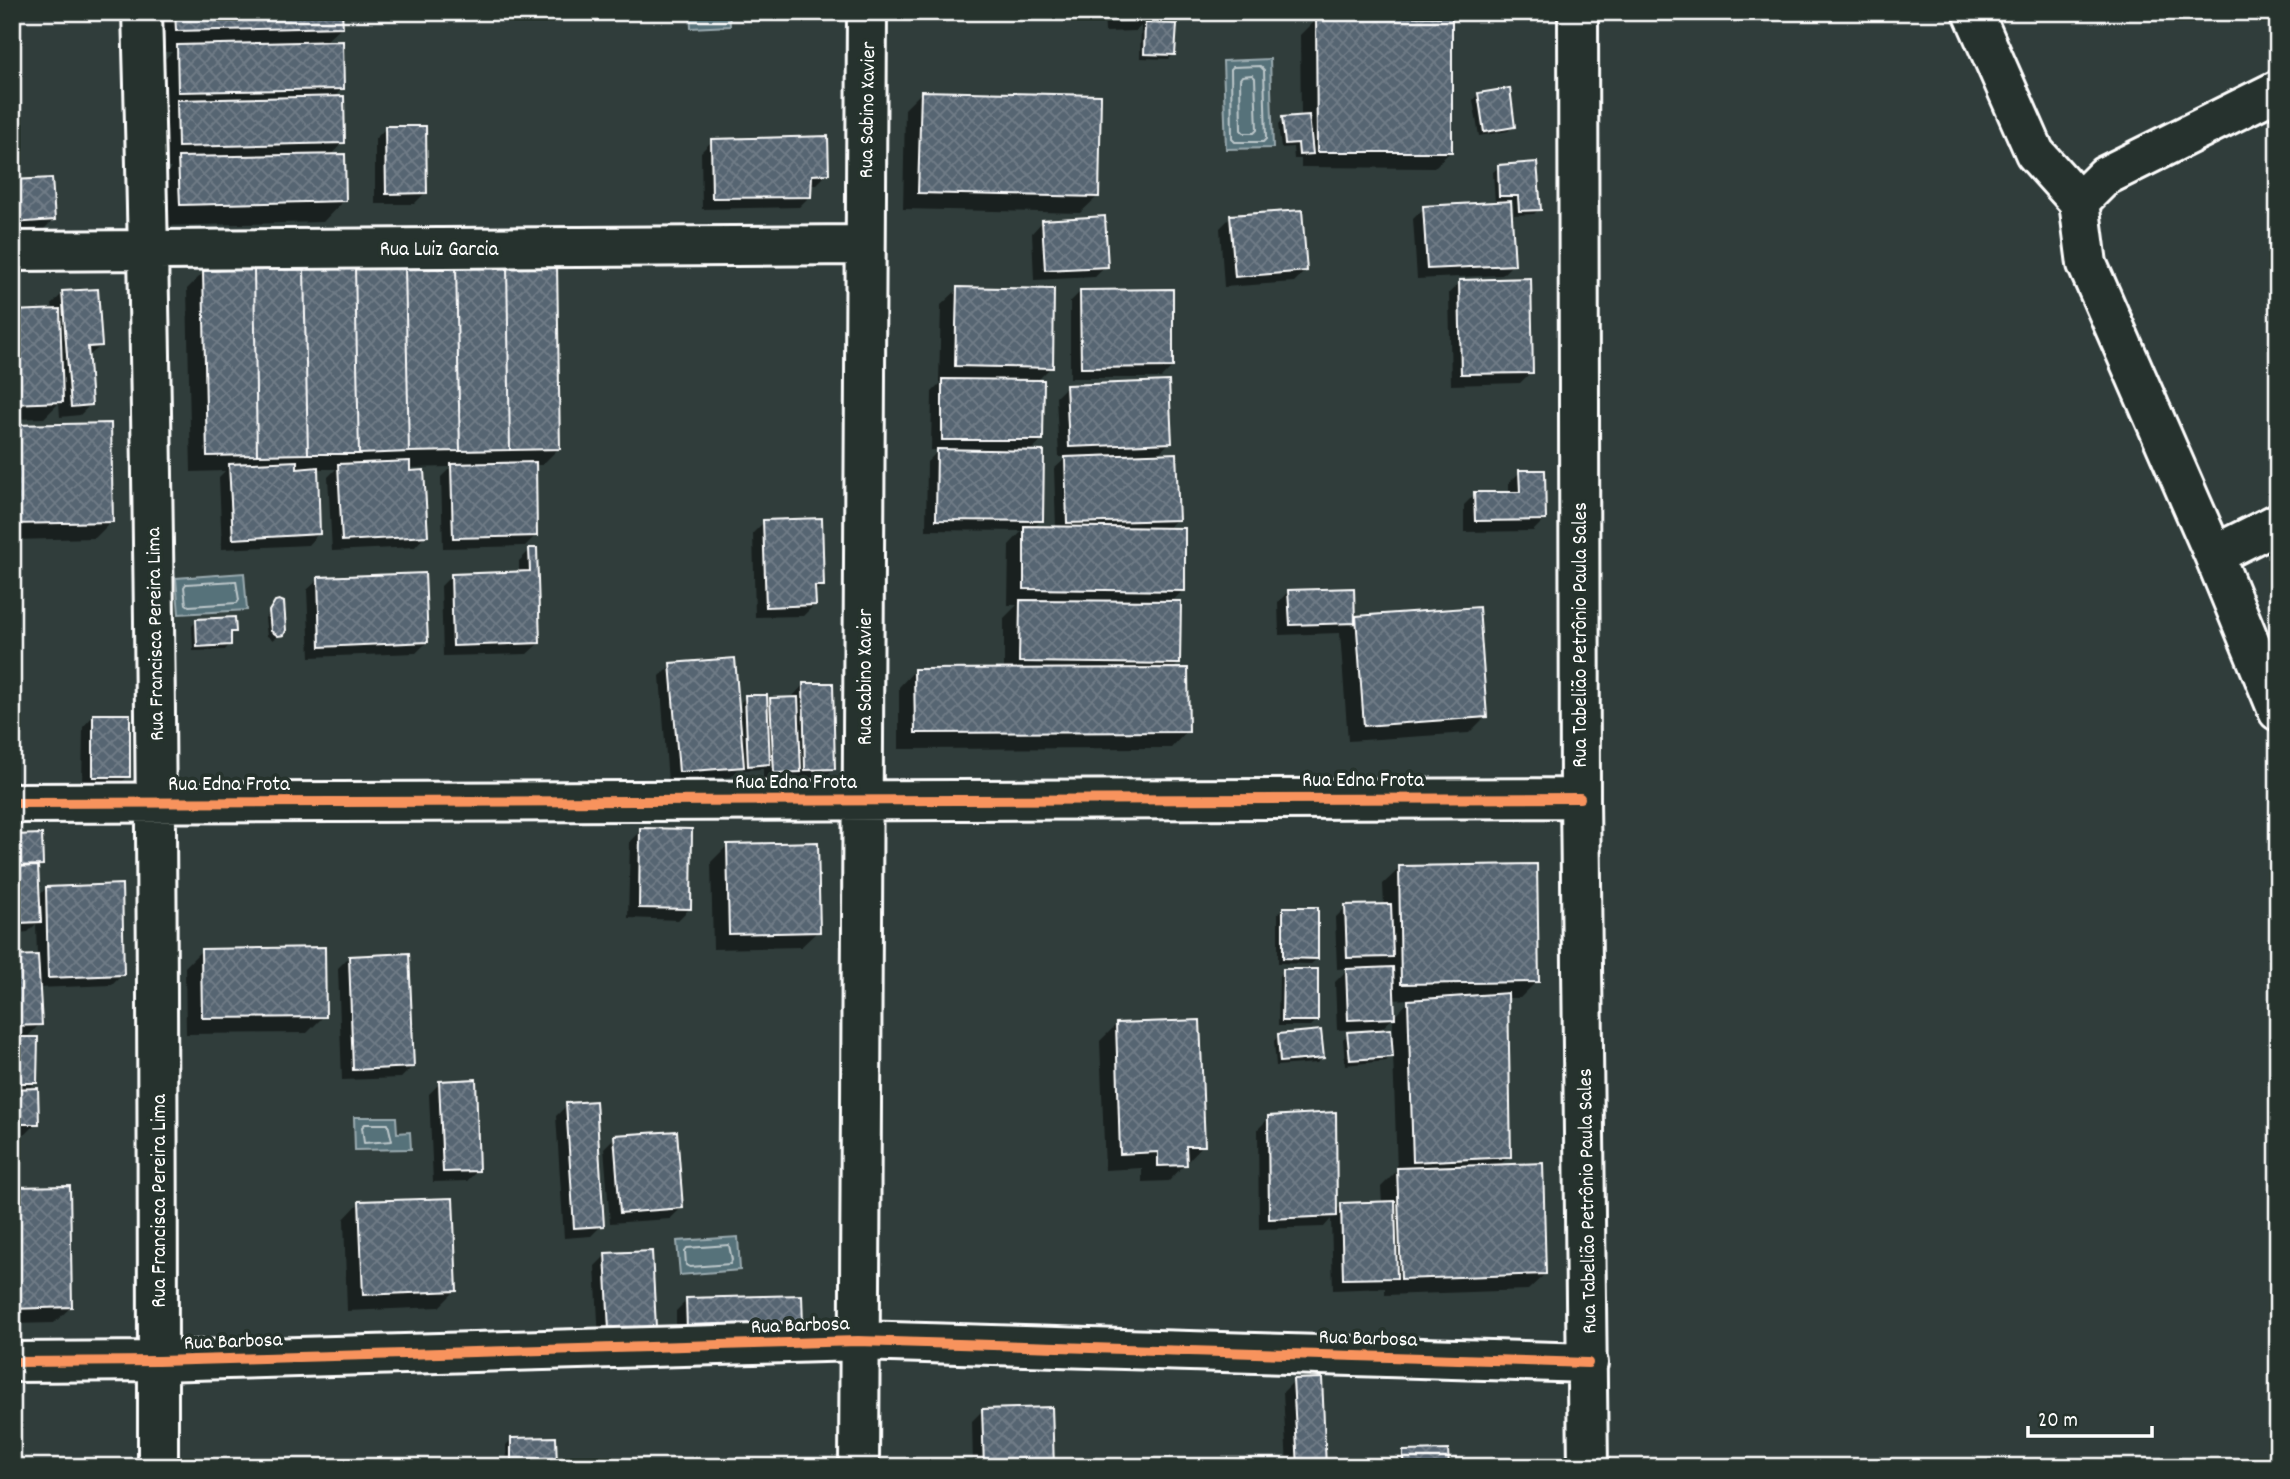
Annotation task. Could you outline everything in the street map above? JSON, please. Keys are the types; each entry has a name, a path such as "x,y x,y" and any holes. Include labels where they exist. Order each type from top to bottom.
{"street":[{"name":"Rua Francisca Pereira Lima","path":"142,12 149,251 157,802 158,1467"},
{"name":"Rua Sabino Xavier","path":"859,1467 867,12"},
{"name":"Rua Tabelião Petrônio Paula Sales","path":"1578,12 1580,798 1588,1467"},
{"path":"1973,12 2035,153 2079,202 2087,264 2214,555 2278,711"},
{"path":"2079,202 2105,176 2278,90"},
{"name":"Rua Luiz Garcia","path":"12,251 865,245"},
{"path":"2214,555 2278,523"},
{"name":"Rua Edna Frota","path":"12,803 1580,798"},
{"name":"Rua Barbosa","path":"12,1363 158,1362 858,1341 1588,1363"}],"water":[{"path":"690,12 729,12 730,26 691,28"},
{"path":"1270,59 1273,148 1226,149 1223,61"},
{"path":"244,573 247,610 179,614 176,578"},
{"path":"354,1117 396,1117 397,1133 410,1132 411,1149 355,1150"},
{"path":"738,1237 740,1270 680,1275 677,1241"}],"building":[{"path":"175,12 342,12 343,27 176,31"},
{"path":"1115,12 1149,12 1149,20 1115,21"},
{"path":"1316,16 1452,17 1452,152 1317,152"},
{"path":"1145,23 1177,24 1175,55 1144,54"},
{"path":"343,41 344,89 178,92 177,45"},
{"path":"1510,88 1515,127 1484,132 1478,93"},
{"path":"921,91 1101,95 1099,197 918,193"},
{"path":"344,96 345,143 178,147 177,100"},
{"path":"1309,115 1313,154 1299,155 1298,143 1285,144 1282,117"},
{"path":"385,126 426,126 427,193 386,194"},
{"path":"828,136 829,174 812,175 811,197 712,198 711,139"},
{"path":"345,154 346,201 180,205 178,157"},
{"path":"1537,162 1541,210 1519,211 1518,196 1499,196 1498,165"},
{"path":"52,178 55,220 12,223 12,180"},
{"path":"1511,201 1515,265 1427,269 1423,206"},
{"path":"1302,210 1307,271 1235,277 1230,215"},
{"path":"1105,216 1108,267 1045,270 1042,220"},
{"path":"557,264 560,449 510,450 507,265"},
{"path":"507,265 510,450 460,451 456,266"},
{"path":"456,266 460,451 409,452 405,267"},
{"path":"355,267 359,454 308,454 304,269"},
{"path":"355,267 405,267 409,452 359,454"},
{"path":"254,269 257,455 207,456 203,271"},
{"path":"254,269 304,269 308,454 257,455"},
{"path":"1531,278 1533,373 1461,374 1459,280"},
{"path":"957,287 1054,289 1053,368 955,366"},
{"path":"98,289 102,346 88,347 92,405 71,407 62,291"},
{"path":"1173,289 1173,367 1081,368 1080,290"},
{"path":"60,309 63,402 12,404 12,311"},
{"path":"942,379 1044,380 1043,440 942,440"},
{"path":"1169,381 1172,443 1069,447 1066,385"},
{"path":"111,423 113,522 12,524 12,425"},
{"path":"937,449 1044,451 1043,521 936,520"},
{"path":"1176,453 1179,520 1067,523 1065,457"},
{"path":"297,461 297,469 318,467 320,534 233,539 229,464"},
{"path":"410,461 410,471 424,470 428,536 342,541 338,464"},
{"path":"536,462 537,536 453,538 451,464"},
{"path":"1519,470 1545,470 1546,520 1475,521 1474,492 1520,492"},
{"path":"822,518 824,586 815,586 816,605 766,607 763,520"},
{"path":"1024,526 1185,528 1185,591 1024,589"},
{"path":"529,548 537,548 540,643 453,646 451,574 530,571"},
{"path":"425,573 428,642 320,647 318,577"},
{"path":"1354,588 1355,623 1290,625 1288,590"},
{"path":"1020,600 1181,601 1180,664 1019,662"},
{"path":"275,601 284,602 286,630 284,635 278,636 271,631 269,611"},
{"path":"1479,607 1487,717 1364,726 1356,616"},
{"path":"235,617 236,632 231,632 231,645 197,647 196,619"},
{"path":"735,658 744,767 679,772 670,663"},
{"path":"1188,668 1189,732 915,733 914,669"},
{"path":"803,683 833,683 835,769 805,770"},
{"path":"745,695 767,695 770,764 748,766"},
{"path":"798,697 801,772 774,773 770,698"},
{"path":"93,714 130,714 130,777 93,777"},
{"path":"640,828 692,829 691,909 639,908"},
{"path":"42,834 43,865 12,866 12,835"},
{"path":"818,842 820,932 729,934 727,844"},
{"path":"1537,864 1539,982 1401,984 1399,866"},
{"path":"38,866 41,922 19,923 21,953 12,953 13,867"},
{"path":"122,884 124,975 48,978 46,887"},
{"path":"1391,904 1393,957 1347,958 1345,905"},
{"path":"1283,907 1318,907 1318,959 1283,958"},
{"path":"325,947 326,1017 202,1018 201,949"},
{"path":"409,953 414,1067 353,1070 349,956"},
{"path":"38,955 42,1025 12,1026 12,956"},
{"path":"1393,967 1395,1018 1348,1020 1346,969"},
{"path":"1283,969 1318,969 1318,1021 1282,1021"},
{"path":"1508,993 1511,1157 1413,1162 1408,1000"},
{"path":"1200,1020 1205,1146 1186,1146 1187,1165 1158,1166 1158,1152 1120,1154 1116,1023"},
{"path":"1391,1029 1393,1057 1350,1060 1347,1032"},
{"path":"1321,1030 1324,1058 1280,1062 1278,1034"},
{"path":"12,1037 38,1037 37,1083 12,1083"},
{"path":"476,1079 479,1171 443,1172 439,1081"},
{"path":"38,1088 39,1124 12,1124 12,1089"},
{"path":"596,1101 604,1226 574,1228 566,1103"},
{"path":"1336,1112 1337,1216 1269,1219 1268,1116"},
{"path":"677,1131 683,1208 620,1213 614,1135"},
{"path":"1543,1163 1546,1274 1401,1279 1397,1168"},
{"path":"70,1186 72,1307 12,1309 12,1187"},
{"path":"453,1198 457,1291 363,1295 359,1201"},
{"path":"1395,1201 1397,1278 1343,1279 1341,1203"},
{"path":"652,1251 656,1327 609,1330 605,1253"},
{"path":"802,1295 803,1326 687,1330 686,1298"},
{"path":"1322,1378 1326,1467 1298,1467 1293,1379"},
{"path":"1052,1407 1054,1467 984,1467 982,1409"},
{"path":"556,1437 557,1465 511,1466 511,1438"},
{"path":"1448,1450 1449,1467 1403,1467 1403,1451"}],"cycle path":[{"path":"12,803 1580,798"},
{"path":"12,1362 158,1361 858,1341 1588,1363"}]}
